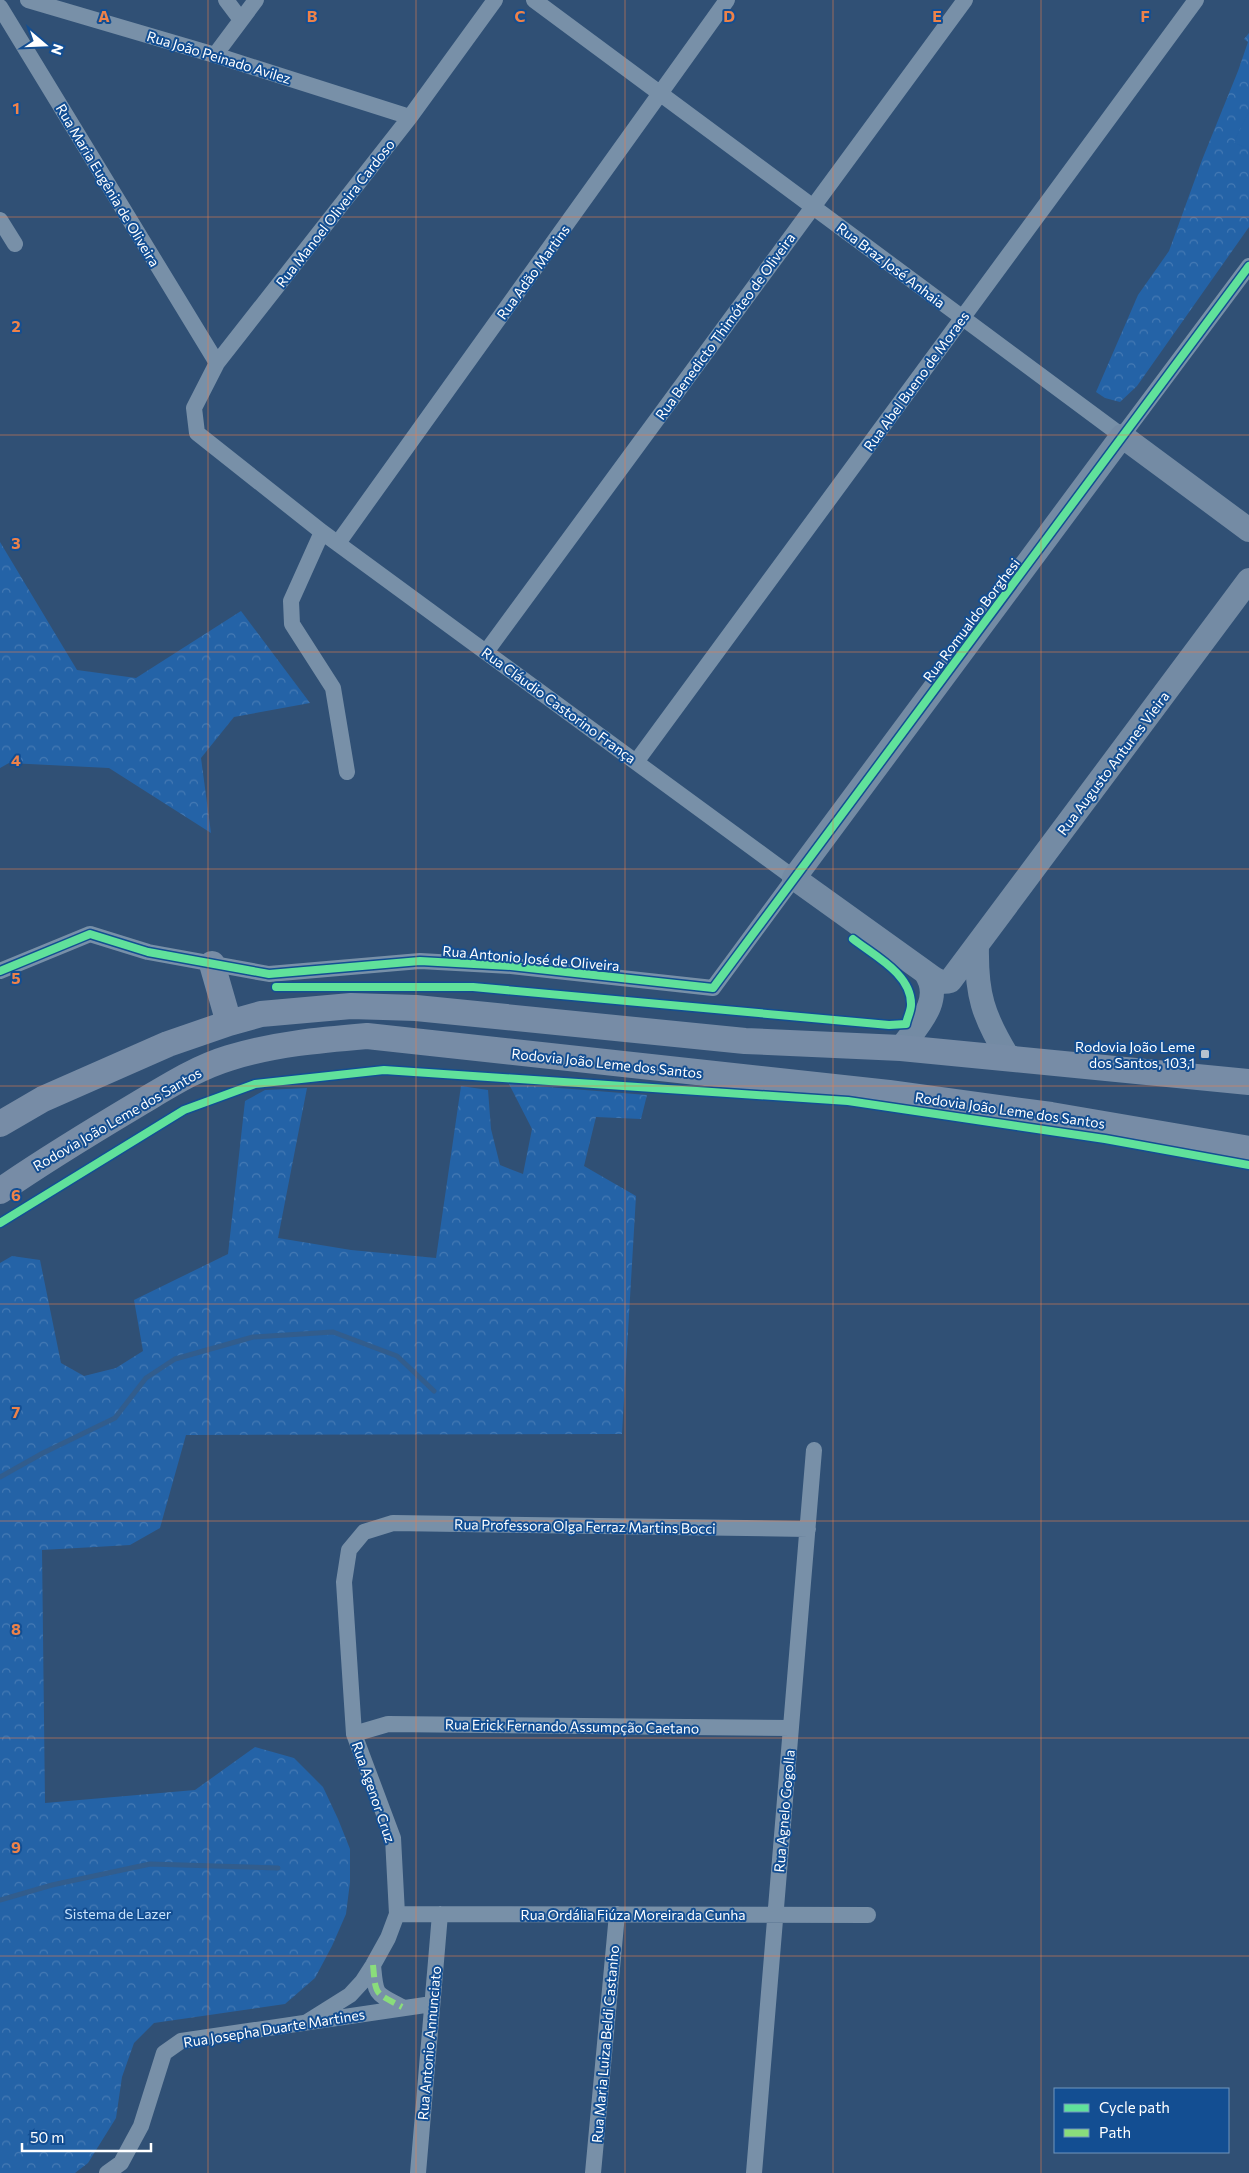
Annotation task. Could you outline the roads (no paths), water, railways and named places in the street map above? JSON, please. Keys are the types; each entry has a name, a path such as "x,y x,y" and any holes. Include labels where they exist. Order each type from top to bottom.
{"main road":[{"path":"212,964 229,1023"},
{"path":"0,1124 43,1099 150,1052 229,1023 261,1014 351,1006 416,1008 745,1041 901,1048 1249,1082"},
{"name":"Rodovia João Leme dos Santos","path":"0,1191 61,1150 190,1074 227,1058 261,1048 310,1040 367,1036 889,1093 1051,1115 1249,1149"}],"street":[{"name":"Rua João Peinado Avilez","path":"28,0 215,55 410,117"},
{"path":"226,0 241,20"},
{"path":"215,55 256,0"},
{"name":"Rua Manoel Oliveira Cardoso","path":"197,433 194,408 217,363 410,117 495,0"},
{"name":"Rua Braz José Anhaia","path":"534,0 1249,530"},
{"name":"Rua Adão Martins","path":"338,543 727,0"},
{"name":"Rua Benedicto Thimóteo de Oliveira","path":"486,652 965,0"},
{"name":"Rua Abel Bueno de Moraes","path":"636,762 1196,0"},
{"name":"Rua Maria Eugênia de Oliveira","path":"0,8 217,363"},
{"path":"0,220 15,244"},
{"name":"Rua Romualdo Borghesi","path":"713,988 1249,266"},
{"name":"Rua Cláudio Castorino França","path":"197,433 322,532 794,878 937,980 950,981"},
{"path":"322,532 292,601 292,624 333,688 347,772"},
{"name":"Rua Augusto Antunes Vieira","path":"950,981 978,946 1249,580"},
{"name":"Rua Antonio José de Oliveira","path":"0,971 90,934 148,952 269,974 420,961 511,966 713,988"},
{"path":"978,946 976,976 983,1008 1008,1058"},
{"path":"901,1048 929,1010 933,991 930,979 925,972"},
{"name":"Rua Agnelo Gogolla","path":"754,2173 814,1450"},
{"name":"Rua Professora Olga Ferraz Martins Bocci","path":"364,1532 393,1524 808,1530"},
{"name":"Rua Agenor Cruz","path":"307,2022 350,1995 373,1965 397,1914 393,1838 354,1734 344,1582 349,1550 364,1532"},
{"name":"Rua Erick Fernando Assumpção Caetano","path":"354,1734 388,1724 791,1728"},
{"name":"Rua Ordália Fiúza Moreira da Cunha","path":"397,1914 868,1915"},
{"name":"Rua Antonio Annunciato","path":"418,2173 440,1914"},
{"name":"Rua Maria Luiza Beldi Castanho","path":"593,2173 617,1914"},
{"path":"373,1965 375,1990 380,1996 402,2007"},
{"name":"Rua Josepha Duarte Martines","path":"107,2173 121,2163 142,2126 164,2053 181,2041 432,2004"}],"waterway":[{"path":"0,1477 43,1453 115,1418 146,1378 175,1359 253,1337 333,1332 397,1356 434,1391"},
{"path":"0,1900 52,1885 150,1864 278,1868"}],"place":[{"name":"Rodovia João Leme dos Santos, 103,1","path":"1205,1054"}],"park label":[{"name":"Sistema de Lazer","path":"118,1913"}]}
